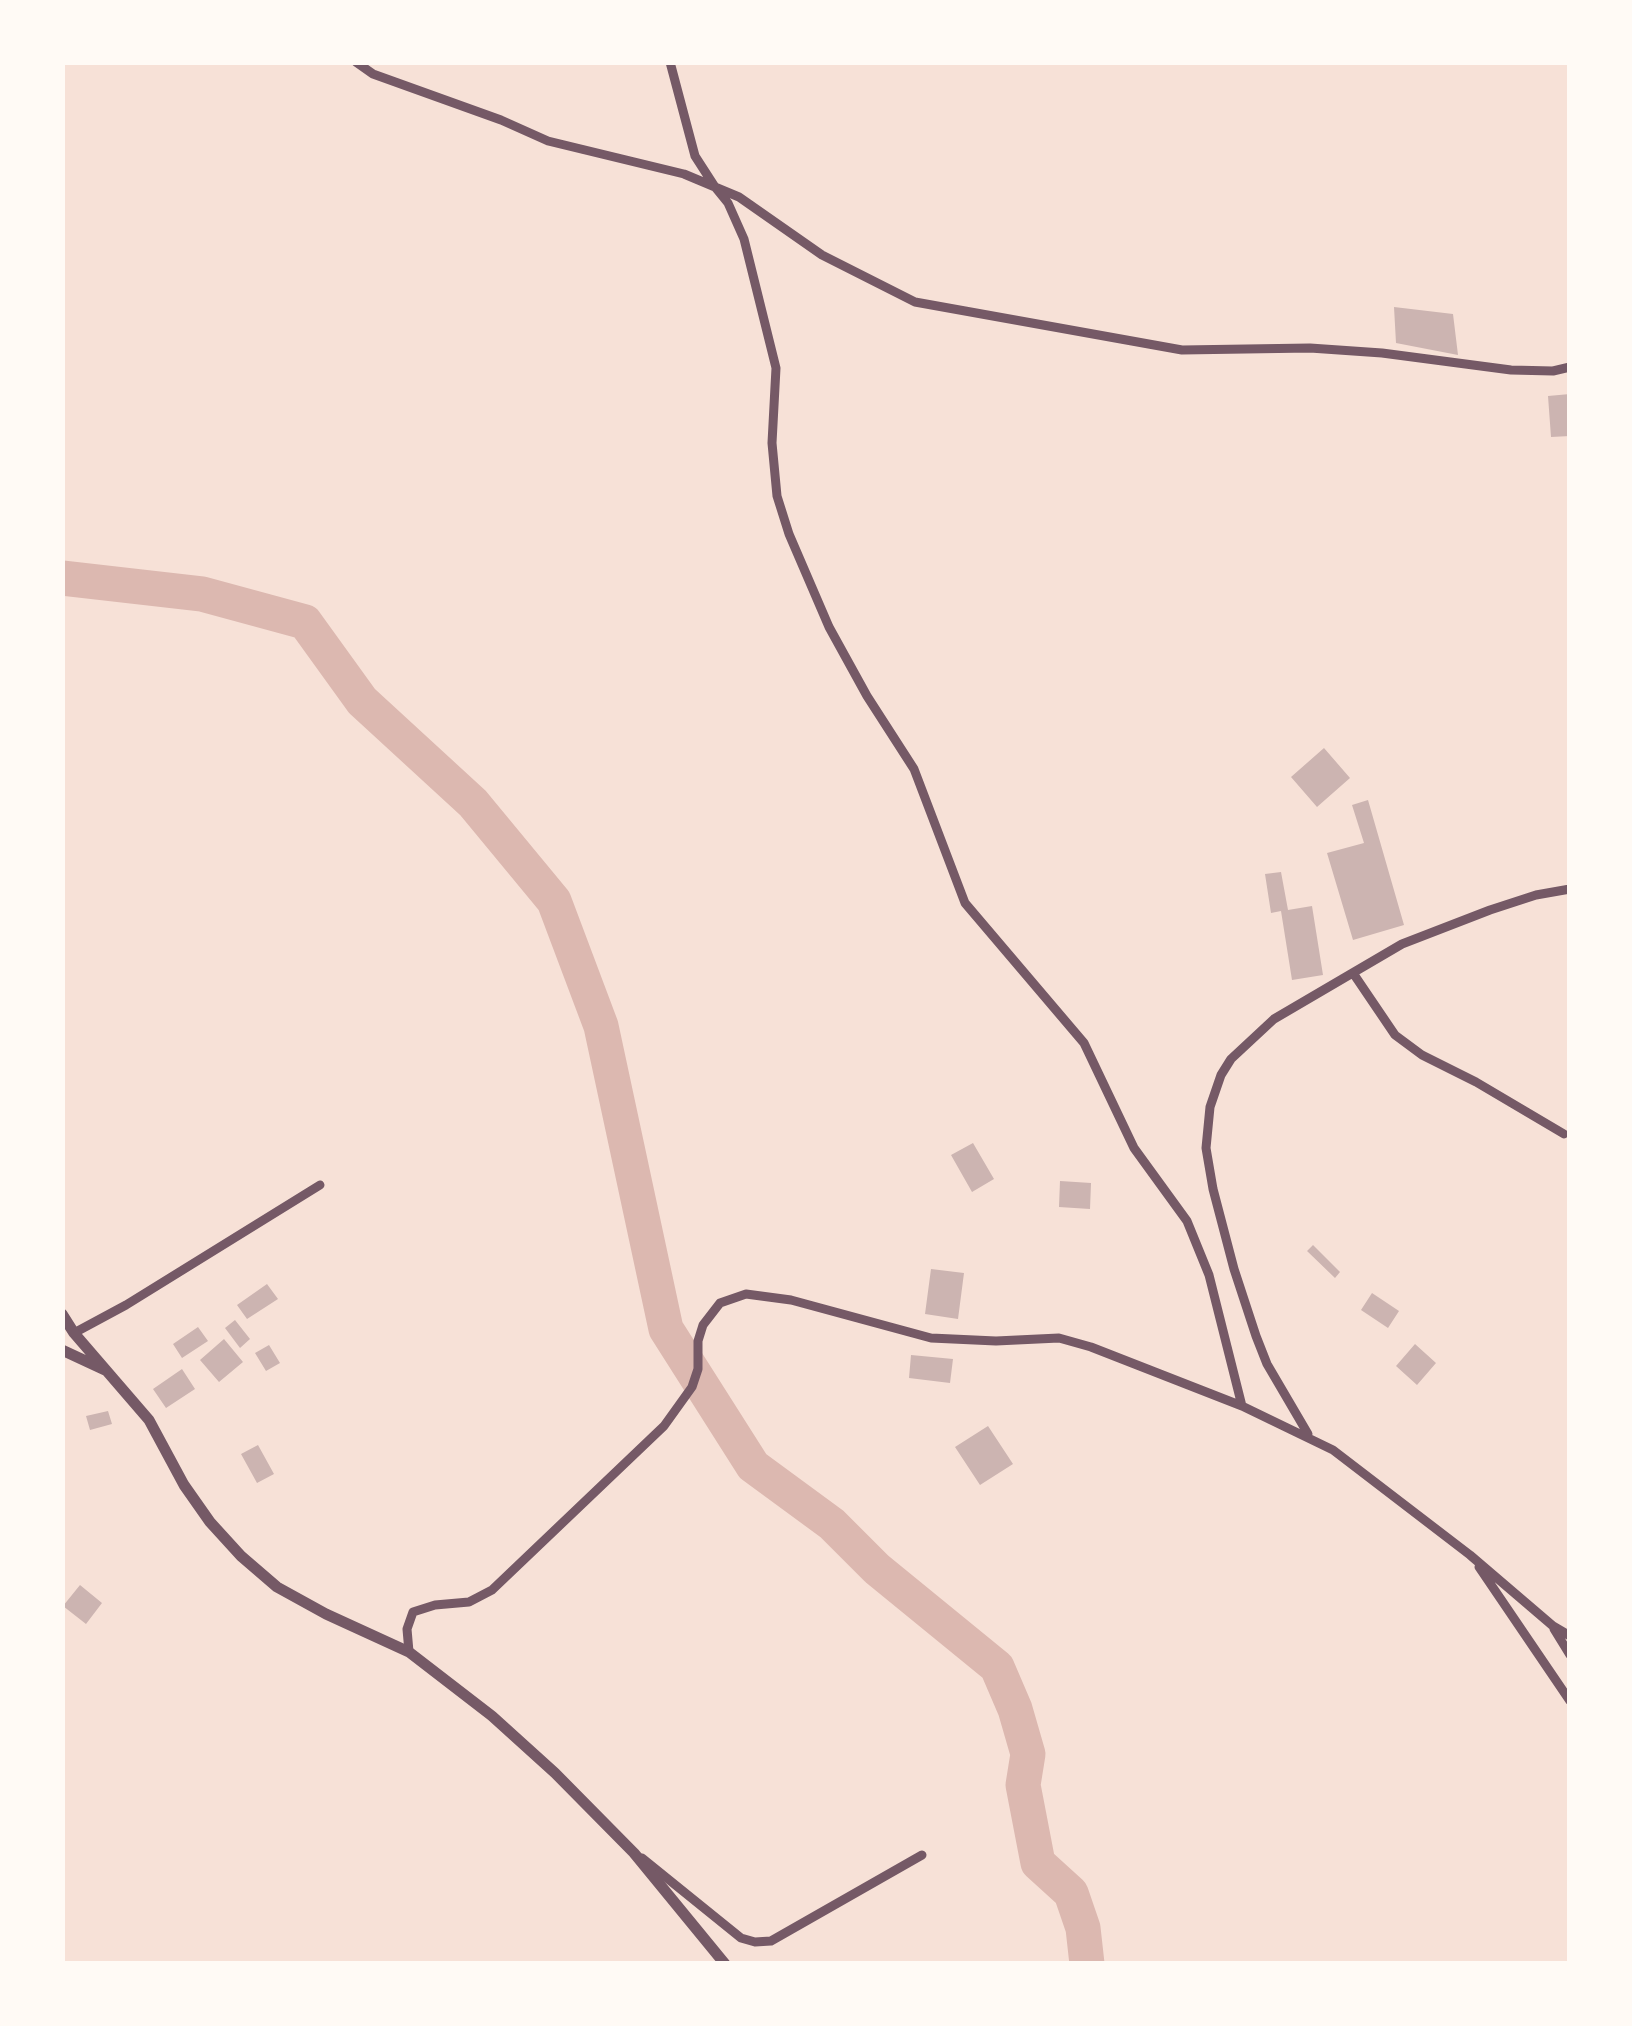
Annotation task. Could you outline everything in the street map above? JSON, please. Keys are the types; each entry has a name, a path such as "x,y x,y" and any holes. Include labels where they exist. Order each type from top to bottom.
{"street":[{"path":"356,62 373,74 548,141 684,174 715,187 740,198 822,256 915,302 1182,350 1310,348 1511,370 1570,368"},
{"path":"670,62 696,156 736,218 744,238 776,368 772,443 777,496 828,627 914,769 965,904 1084,1044 1134,1148 1187,1221 1209,1276 1242,1406"},
{"path":"1310,1437 1268,1364 1234,1269 1206,1148 1214,1088 1231,1059 1274,1020 1402,944 1536,894 1570,889"},
{"path":"1353,972 1395,1034 1422,1055 1564,1134"},
{"path":"74,1332 320,1185"},
{"path":"409,1652 408,1620 413,1612 435,1605 469,1602 492,1590 664,1426 692,1387 703,1325 728,1298 746,1294 768,1296 931,1338 1059,1338 1092,1347 1242,1406 1333,1450 1570,1636"},
{"path":"62,1314 149,1420 184,1485 240,1556 294,1596 409,1652 492,1716 556,1773 634,1853 725,1964"},
{"path":"62,1350 108,1372"},
{"path":"1470,1555 1570,1701"},
{"path":"1553,1626 1570,1655"},
{"path":"634,1853 741,1938 756,1942 771,1940 922,1855"}],"building":[{"path":"1394,307 1453,314 1458,355 1396,343"},
{"path":"1570,394 1570,436 1551,437 1548,396"},
{"path":"1324,748 1350,778 1317,807 1291,777"},
{"path":"1368,800 1404,925 1353,940 1327,853 1364,843 1352,805"},
{"path":"1281,872 1288,910 1312,906 1323,975 1292,980 1281,911 1271,913 1265,874"},
{"path":"973,1143 994,1179 972,1192 951,1155"},
{"path":"1060,1181 1091,1183 1090,1209 1059,1207"},
{"path":"1313,1245 1340,1272 1335,1278 1307,1251"},
{"path":"931,1269 964,1273 958,1319 925,1314"},
{"path":"267,1284 278,1299 247,1319 237,1305"},
{"path":"1372,1293 1399,1311 1388,1328 1361,1310"},
{"path":"235,1320 250,1339 240,1348 225,1328"},
{"path":"198,1327 208,1341 182,1358 173,1344"},
{"path":"224,1339 243,1362 219,1382 200,1360"},
{"path":"1415,1344 1436,1363 1417,1385 1396,1366"},
{"path":"269,1345 280,1363 266,1371 255,1353"},
{"path":"911,1355 953,1359 950,1383 909,1378"},
{"path":"182,1369 195,1389 166,1408 153,1389"},
{"path":"108,1411 112,1424 90,1430 86,1416"},
{"path":"988,1426 1013,1464 980,1485 955,1447"},
{"path":"258,1445 274,1474 257,1483 241,1454"},
{"path":"80,1585 102,1603 86,1624 63,1606"}],"waterway":[{"path":"62,578 202,594 305,622 362,701 473,803 554,901 601,1026 666,1329 753,1466 832,1524 877,1569 997,1667 1028,1754 1023,1785 1038,1863 1071,1893 1083,1928 1087,1964"}]}
